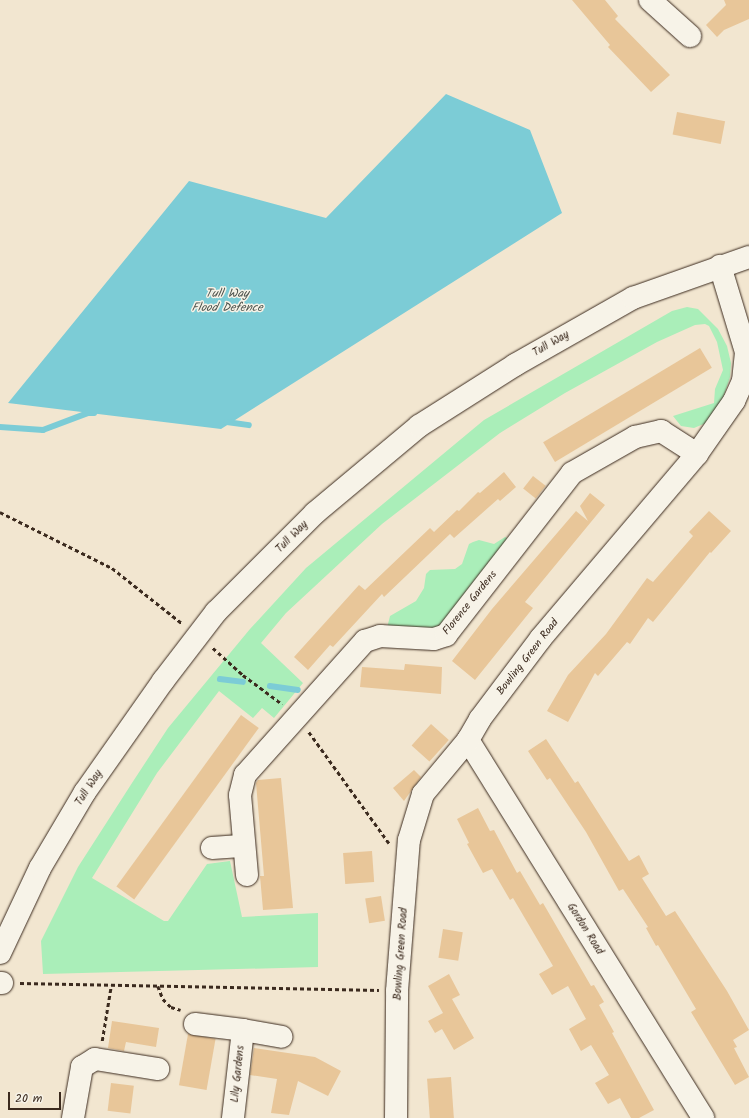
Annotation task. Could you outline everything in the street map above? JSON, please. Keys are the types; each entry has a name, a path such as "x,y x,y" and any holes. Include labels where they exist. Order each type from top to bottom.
{"street":[{"path":"658,2 690,36"},
{"path":"720,266 749,257"},
{"name":"Bowling Green Road","path":"396,1118 397,991 407,868 411,830 423,794 468,740 480,719 541,638 697,454 734,401 747,367 743,336 720,266"},
{"name":"Tull Way","path":"0,953 40,868 85,792 216,612 315,513 419,426 515,365 633,298 720,266"},
{"name":"Florence Gardens","path":"247,875 240,795 242,782 297,715 364,641 380,636 434,639 446,635 572,473 635,437 656,431 668,433 697,454"},
{"name":"Gordon Road","path":"468,740 703,1118"},
{"path":"212,848 244,846"},
{"name":"Lily Gardens","path":"199,1024 281,1037"},
{"name":"Lily Gardens","path":"233,1118 243,1030"},
{"path":"73,1118 82,1066 95,1059 158,1069"}],"path":[{"path":"0,512 112,568 198,635 243,676 297,715 407,868"},
{"path":"1,983 397,991"},
{"path":"100,1060 111,986"},
{"path":"158,986 163,999 172,1007 199,1013 199,1024"}],"green space":[{"path":"687,307 698,309 718,329 727,346 731,363 730,377 723,398 706,423 694,428 681,426 673,416 714,403 715,389 723,370 717,342 709,326 705,324 695,325 657,342 565,393 500,433 382,524 286,613 261,643 303,683 274,718 262,708 253,718 219,691 157,773 92,878 164,921 168,921 207,864 230,861 242,917 318,913 318,967 43,974 41,941 78,867 132,783 168,728 250,629 306,568 484,420 672,311"},
{"path":"505,537 511,540 438,629 387,628 390,616 416,601 424,588 426,574 430,570 455,569 462,564 469,544 479,540 494,544"}],"water":[{"name":"Tull Way Flood Defence","path":"446,94 530,130 562,213 221,429 8,403 189,181 326,218"}],"building":[{"path":"572,0 605,0 618,16 615,19 670,75 651,92 608,47 610,45"},
{"path":"724,0 749,0 749,19 724,30 717,37 706,25 726,5"},
{"path":"677,112 725,121 721,144 673,135"},
{"path":"700,348 712,368 555,462 543,442"},
{"path":"504,472 516,487 500,501 498,499 454,538 450,534 384,597 382,594 333,647 330,645 308,670 294,657 359,585 365,590 430,528 434,532 457,510 459,511 478,492 480,493"},
{"path":"533,476 546,486 536,498 523,489"},
{"path":"590,493 605,505 525,602 533,608 475,680 452,661 492,609 576,511 588,521 580,506"},
{"path":"709,511 731,531 711,553 710,552 653,622 648,618 630,644 627,642 598,676 595,673 568,722 547,711 568,675 606,634 647,578 653,582 693,536 689,532"},
{"path":"405,664 442,667 441,694 360,687 362,667 404,670"},
{"path":"241,715 259,728 134,899 116,887"},
{"path":"431,724 449,740 429,762 412,746"},
{"path":"546,739 575,783 578,781 629,861 639,855 649,874 642,878 666,916 675,911 727,991 749,1030 733,1040 737,1047 734,1048 749,1077 735,1085 691,1012 696,1009 658,945 656,946 646,928 648,927 623,889 619,891 586,832 550,778 547,780 528,751"},
{"path":"414,770 421,777 404,801 393,788"},
{"path":"281,778 293,908 263,910 260,876 264,876 256,783 258,780"},
{"path":"478,808 490,831 494,830 517,873 520,871 540,905 543,903 591,986 594,985 604,1002 599,1005 614,1032 612,1033 654,1110 639,1118 631,1118 620,1098 608,1104 595,1083 609,1075 591,1045 581,1051 569,1029 586,1019 568,986 552,995 539,974 553,966 513,898 510,900 492,869 483,873 467,844 469,843 457,819"},
{"path":"372,851 374,882 345,884 343,853"},
{"path":"381,896 385,921 369,923 365,899"},
{"path":"443,929 463,932 458,961 438,958"},
{"path":"449,974 460,995 452,999 474,1038 454,1050 442,1029 435,1033 428,1021 443,1013 428,986"},
{"path":"112,1021 159,1028 156,1047 126,1042 124,1051 108,1048"},
{"path":"188,1034 216,1039 207,1090 179,1085"},
{"path":"254,1048 315,1057 341,1071 328,1096 298,1081 289,1115 271,1113 277,1079 250,1075"},
{"path":"451,1077 454,1118 430,1118 427,1079"},
{"path":"111,1083 134,1086 130,1114 108,1111"}],"waterway":[{"path":"0,427 43,430 88,413 94,413"},
{"path":"227,422 249,425"},
{"path":"220,679 243,682"},
{"path":"270,686 298,690"}]}
